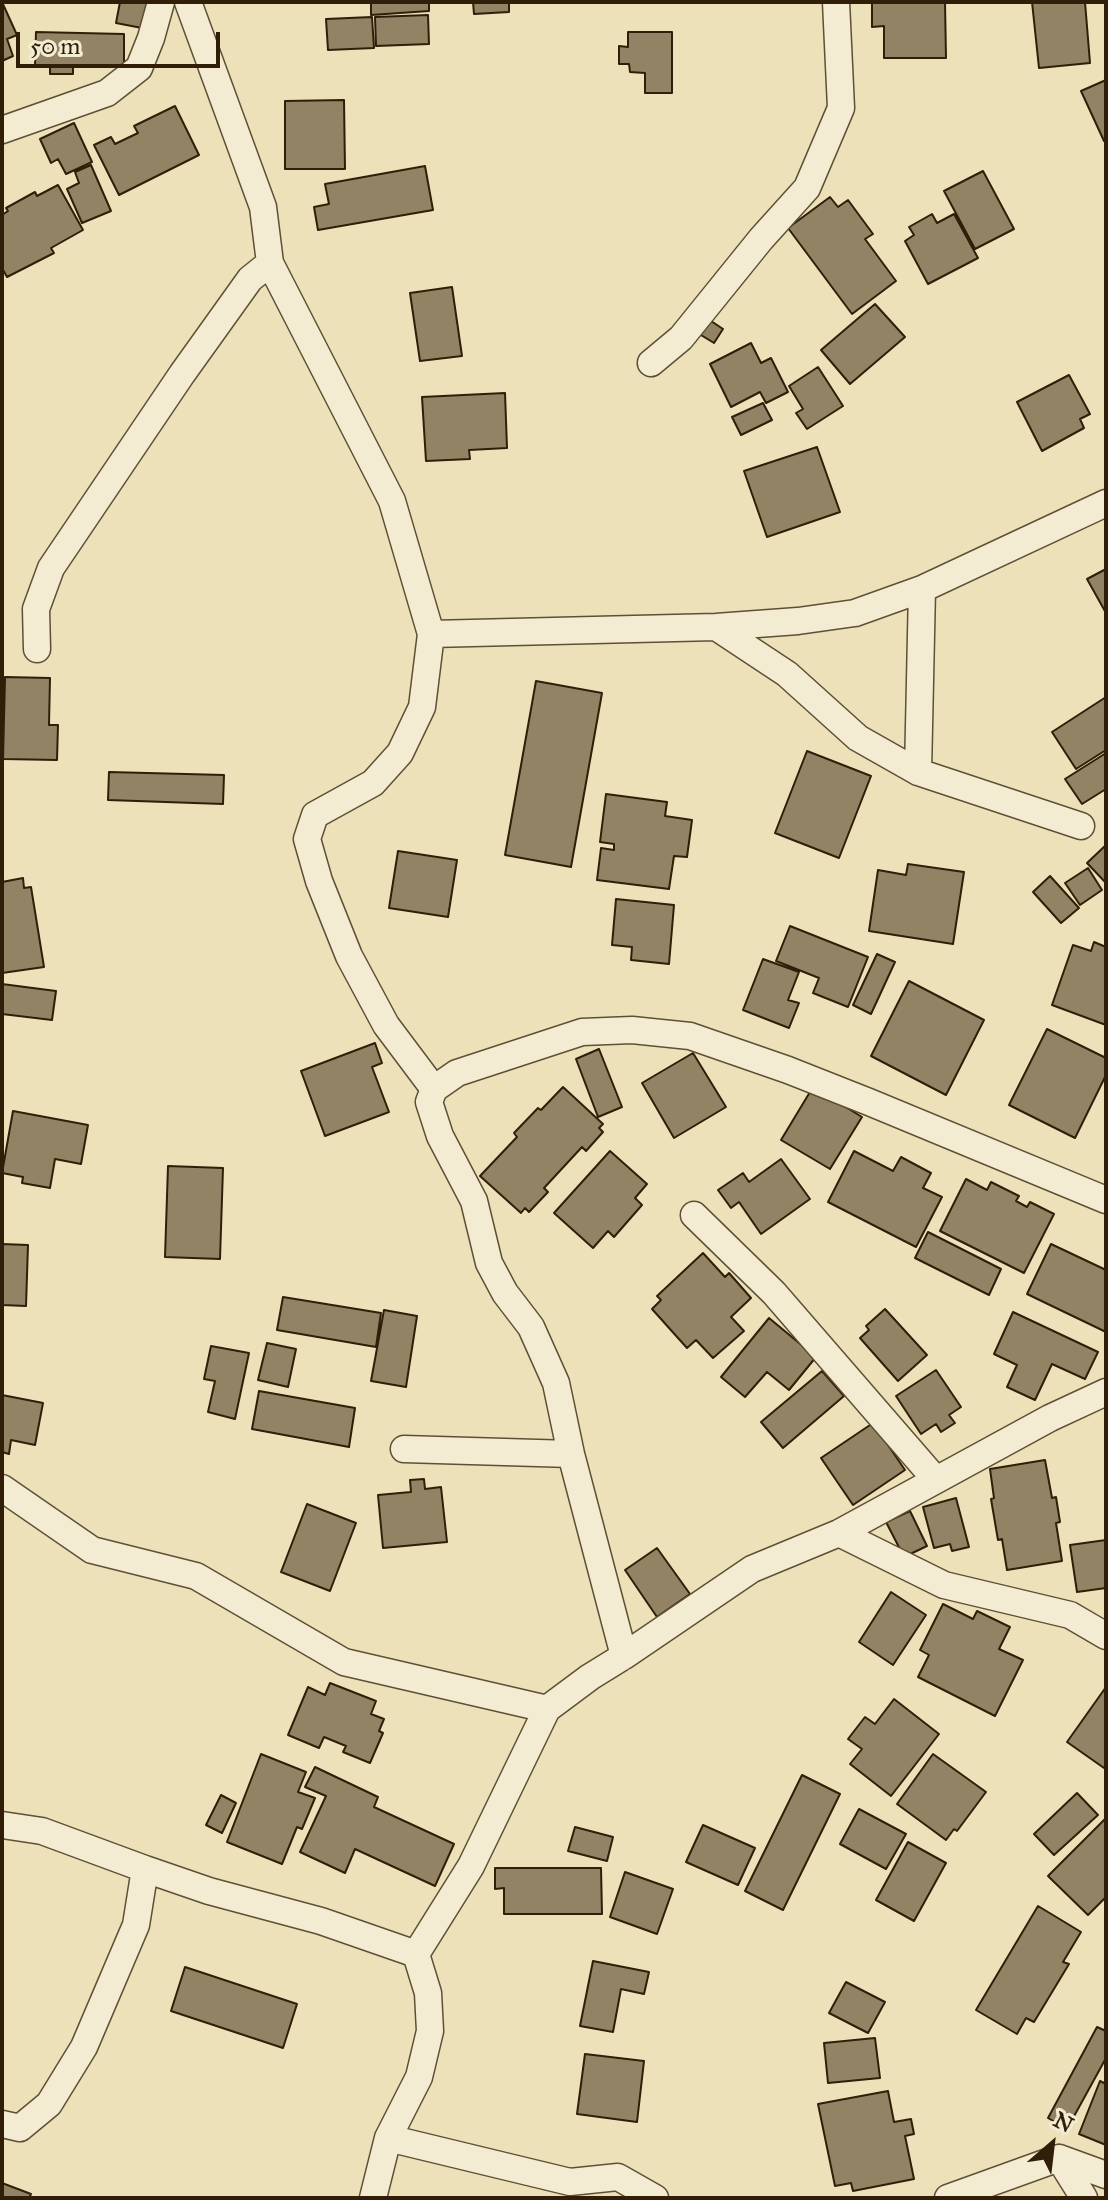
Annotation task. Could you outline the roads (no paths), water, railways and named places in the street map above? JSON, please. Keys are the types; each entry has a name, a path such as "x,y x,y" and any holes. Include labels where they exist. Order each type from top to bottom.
{"street":[{"path":"2,130 107,93 139,68 161,2"},
{"path":"188,2 263,207 270,263 392,501 431,634 422,707 400,753 373,783 315,815 307,839 319,881 349,956 386,1025 434,1089"},
{"path":"651,363 681,338 761,239 807,188 841,108 836,2"},
{"path":"37,649 36,609 51,568 207,338 250,279 270,263"},
{"path":"431,634 716,627 855,613 922,589 1106,503"},
{"path":"918,772 922,589"},
{"path":"716,627 787,674 858,738 918,772 1081,826"},
{"path":"624,1656 571,1454 556,1383 531,1327 505,1293 489,1263 474,1201 440,1136 429,1102 434,1089 457,1073 582,1032 632,1030 690,1036 788,1070 1106,1200"},
{"path":"694,1215 774,1293 936,1480"},
{"path":"373,2198 388,2138 419,2077 430,2031 428,1993 416,1954 471,1866 547,1709 752,1569 839,1533 1050,1418 1106,1392"},
{"path":"404,1449 571,1454"},
{"path":"2,1488 92,1550 196,1576 344,1662 547,1709"},
{"path":"839,1533 944,1585 1070,1615 1106,1636"},
{"path":"2,1825 42,1831 209,1891 321,1921 416,1954"},
{"path":"2,2124 20,2128 49,2104 84,2047 136,1925 145,1869"},
{"path":"388,2138 570,2182 618,2177 655,2198"},
{"path":"948,2198 1059,2158 1106,2175"},
{"path":"1059,2158 1084,2198"}]}
